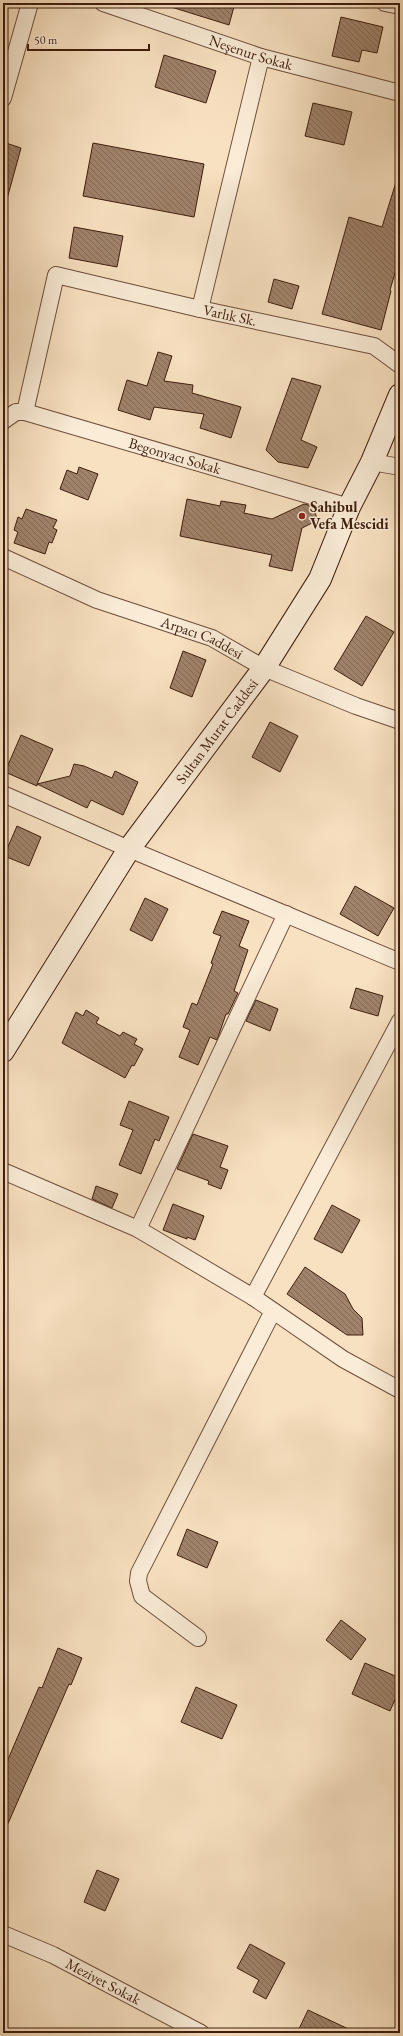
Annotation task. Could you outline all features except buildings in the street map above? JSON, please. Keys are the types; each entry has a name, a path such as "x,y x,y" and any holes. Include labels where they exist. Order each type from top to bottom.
{"main road":[{"name":"Sultan Murat Caddesi","path":"3,1051 129,850 264,668 320,579 349,507 372,462 400,395"}],"street":[{"path":"3,98 30,3"},
{"name":"Neşenur Sokak","path":"103,3 261,57 400,93"},
{"path":"385,3 400,6"},
{"path":"200,309 261,57"},
{"name":"Varlık Sk.","path":"25,412 56,275 200,309 374,346 400,365"},
{"path":"3,421 16,412 25,412"},
{"name":"Begonyacı Sokak","path":"25,412 349,507"},
{"path":"372,462 400,467"},
{"name":"Arpacı Caddesi","path":"3,558 97,600 212,638 264,668 356,706 400,721"},
{"path":"3,794 129,850 400,962"},
{"path":"138,1229 286,914"},
{"path":"253,1297 400,1021"},
{"path":"3,1171 138,1229 253,1297 343,1359 400,1390"},
{"path":"198,1638 142,1596 138,1581 139,1573 273,1311"},
{"name":"Meziyet Sokak","path":"3,1934 53,1955 202,2033"}],"place":[{"name":"Sahibul Vefa Mescidi","path":"302,516"}]}
